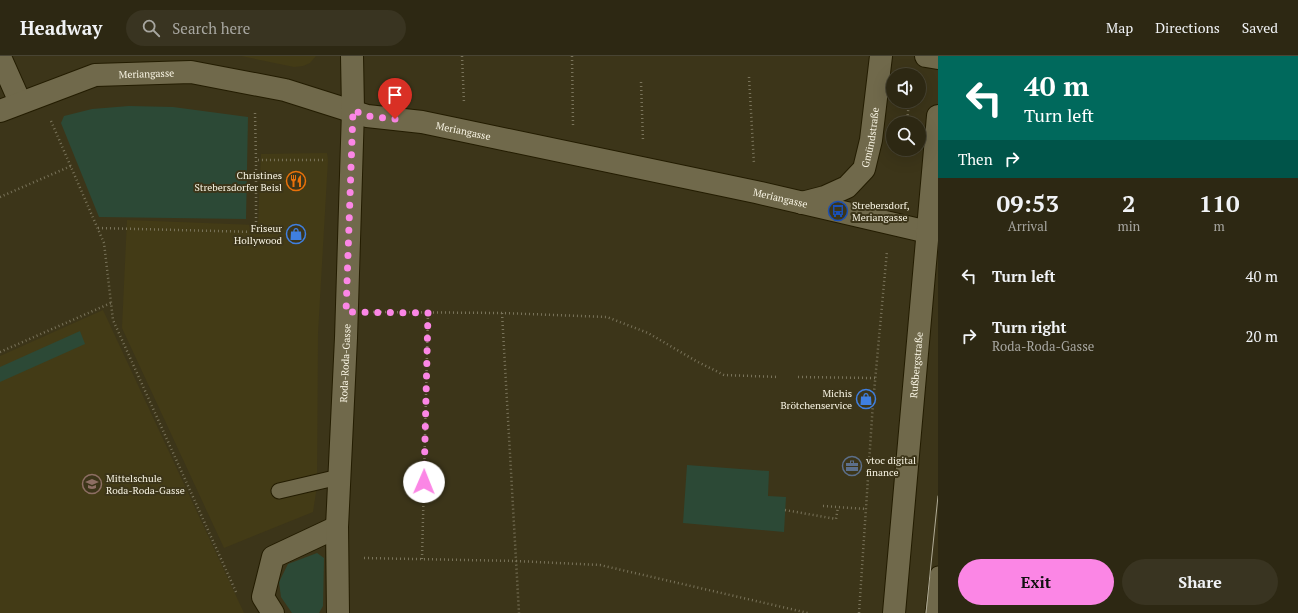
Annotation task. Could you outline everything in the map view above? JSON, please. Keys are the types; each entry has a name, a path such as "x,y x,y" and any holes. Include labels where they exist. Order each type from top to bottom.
{"street":[{"name":"Roda-Roda-Gasse","path":"338,613 337,527 353,110 352,56"},
{"name":"Gmündstraße","path":"801,203 825,197 848,186 864,169 871,140 881,56"},
{"path":"926,56 938,58"},
{"path":"0,57 20,102"},
{"name":"Meriangasse","path":"0,111 20,102 95,75 191,72 285,90 353,110 367,116 422,122 644,170 756,192 928,232"},
{"name":"Rußbergstraße","path":"894,613 938,116"},
{"path":"273,613 263,597 273,557 337,527"}],"lane":[{"path":"279,491 339,477"},
{"path":"934,613 938,574"}],"path":[{"path":"462,56 465,131"},
{"path":"572,56 574,155"},
{"path":"749,77 756,192"},
{"path":"641,82 644,170"},
{"path":"40,95 104,243 113,320 239,599"},
{"path":"98,228 256,232 255,113"},
{"path":"256,160 328,160"},
{"path":"0,197 71,166"},
{"path":"859,613 875,378 888,247 893,223"},
{"path":"0,352 111,304"},
{"path":"346,312 502,313 607,318 648,333 696,362 724,375 779,377"},
{"path":"422,559 428,313"},
{"path":"502,313 520,613"},
{"path":"798,376 875,378"},
{"path":"823,506 866,509"},
{"path":"785,510 836,519 838,507"},
{"path":"337,557 516,561 600,565 808,613"}],"shaded area":[{"path":"241,56 316,56 310,63 303,66 294,67"},
{"path":"327,153 328,160 318,333 317,486 313,512 224,548 122,328 127,220 258,225 261,154"},
{"name":"Mittelschule Roda-Roda-Gasse","path":"103,310 244,613 0,613 0,356"}],"green space":[{"path":"129,106 173,107 248,117 246,219 99,217 61,123 64,116 92,109"},
{"path":"80,331 85,344 0,382 0,367"},
{"path":"687,465 769,471 768,496 786,497 784,532 683,523"},
{"path":"317,553 324,558 323,606 319,613 292,613 281,597 279,582 288,564"}],"tram line":[{"path":"926,613 938,496"}],"place":[{"name":"Christines Strebersdorfer Beisl","path":"296,181"},
{"name":"Strebersdorf, Meriangasse","path":"838,211"},
{"name":"Friseur Hollywood","path":"296,234"},
{"name":"Michis Brötchenservice","path":"866,399"},
{"name":"vtoc digital finance","path":"852,466"},
{"name":"Mittelschule Roda-Roda-Gasse","path":"92,484"}],"route":[{"path":"395,119 367,116 353,110 348,218 346,312 428,313 424,482"}]}
